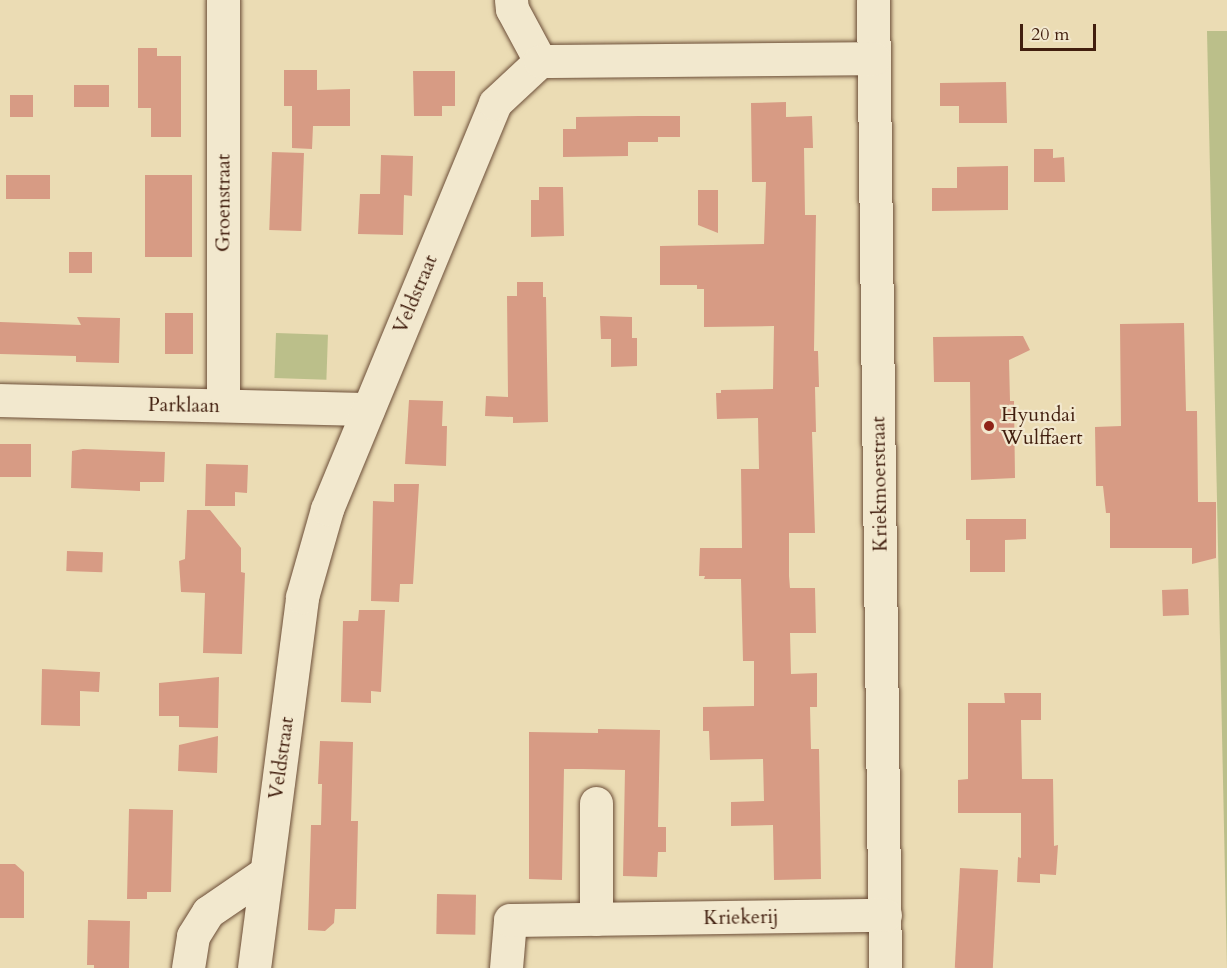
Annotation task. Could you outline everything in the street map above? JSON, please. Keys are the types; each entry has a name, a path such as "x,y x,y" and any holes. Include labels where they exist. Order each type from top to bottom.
{"street":[{"name":"Groenstraat","path":"223,0 223,405"},
{"path":"511,0 512,9 540,61 874,58"},
{"name":"Kriekmoerstraat","path":"873,0 885,968"},
{"name":"Veldstraat","path":"254,968 302,597 327,509 495,103 540,61"},
{"name":"Parklaan","path":"0,400 368,409"},
{"path":"596,803 597,919"},
{"path":"188,968 193,936 208,912 265,873"},
{"name":"Kriekerij","path":"506,968 510,920 885,915"}],"green space":[{"path":"1207,31 1227,31 1227,968"},
{"path":"276,333 328,335 326,380 274,378"}],"building":[{"path":"138,48 157,48 157,56 181,56 181,137 151,137 151,108 138,108"},
{"path":"284,70 317,70 317,90 350,89 350,126 313,126 312,149 292,148 292,106 284,106"},
{"path":"413,71 455,71 455,106 442,106 442,116 414,116"},
{"path":"1006,82 1007,123 959,123 959,106 940,106 940,83"},
{"path":"74,85 109,85 109,107 74,107"},
{"path":"10,95 33,95 33,117 10,117"},
{"path":"786,102 786,117 812,116 813,148 804,148 805,215 816,215 814,351 818,351 819,387 815,387 816,432 812,432 815,533 789,533 789,576 790,588 815,588 816,633 790,633 791,674 817,673 817,707 810,707 811,749 819,749 821,879 774,880 773,825 731,826 731,802 764,801 763,759 710,760 709,731 703,731 703,707 754,706 754,661 743,661 741,579 704,579 705,576 699,576 700,548 742,548 741,469 759,469 758,418 717,419 716,393 721,393 721,390 773,389 774,326 704,327 704,289 697,289 697,285 660,285 660,246 764,244 766,182 752,182 751,103"},
{"path":"680,116 680,137 658,137 658,142 628,142 628,156 563,157 563,129 576,129 576,117"},
{"path":"1034,149 1053,149 1053,158 1064,157 1065,182 1034,182"},
{"path":"272,152 304,153 301,231 269,230"},
{"path":"381,155 413,156 412,196 404,195 403,235 358,234 360,194 380,194"},
{"path":"1008,166 1008,210 932,211 932,188 957,188 957,167"},
{"path":"6,175 50,175 50,199 6,199"},
{"path":"145,175 192,175 192,257 145,257"},
{"path":"539,187 563,187 564,236 531,237 531,200 539,200"},
{"path":"698,190 718,190 718,233 698,225"},
{"path":"69,252 92,252 92,273 69,273"},
{"path":"517,282 543,282 543,297 546,297 548,422 513,423 513,417 485,416 486,396 508,397 507,296 517,296"},
{"path":"165,313 193,313 193,354 165,354"},
{"path":"600,316 632,317 632,338 637,338 637,366 611,367 611,339 601,339"},
{"path":"77,317 120,318 119,363 76,362 76,356 0,354 0,322 81,325"},
{"path":"1184,323 1186,411 1197,411 1198,502 1216,502 1216,558 1192,564 1192,548 1110,548 1110,513 1106,513 1103,486 1096,486 1095,427 1121,426 1120,324"},
{"path":"1023,336 1030,350 1009,360 1010,401 1014,401 1015,478 971,480 970,382 934,382 933,337"},
{"path":"409,400 443,401 442,426 447,426 446,466 405,464"},
{"path":"0,444 31,444 31,477 0,477"},
{"path":"83,449 165,452 164,482 140,482 140,491 71,488 72,451"},
{"path":"206,464 248,465 247,493 235,492 235,506 205,506"},
{"path":"394,484 419,484 413,584 400,584 399,602 371,601 373,501 394,502"},
{"path":"187,510 210,510 241,548 241,572 245,573 242,654 203,653 205,593 181,592 179,561 185,559"},
{"path":"966,519 1026,519 1026,539 1005,540 1005,572 970,572 970,540 966,540"},
{"path":"67,551 103,552 102,572 66,571"},
{"path":"1188,589 1189,615 1163,616 1162,590"},
{"path":"359,610 385,610 381,692 371,691 371,703 341,702 343,621 358,621"},
{"path":"42,669 100,672 99,692 80,691 80,726 41,725"},
{"path":"219,677 218,728 179,727 179,716 159,716 159,683"},
{"path":"1004,693 1041,693 1041,720 1021,720 1022,779 1053,779 1054,846 1058,845 1056,875 1040,874 1040,883 1017,882 1018,857 1021,858 1021,813 958,813 958,780 968,779 968,703 1005,703"},
{"path":"598,729 660,730 658,827 666,827 666,852 658,852 657,877 623,876 625,770 564,769 562,880 529,879 529,732 598,733"},
{"path":"218,736 217,773 178,771 179,745"},
{"path":"320,741 353,742 351,821 358,821 356,909 335,909 334,923 325,931 308,930 311,825 321,825 322,784 318,784"},
{"path":"129,809 173,810 171,892 147,892 147,899 127,899"},
{"path":"0,864 15,864 24,872 24,918 0,918"},
{"path":"960,868 998,870 993,968 955,968"},
{"path":"437,894 476,895 475,935 436,934"},
{"path":"88,920 130,921 129,968 94,968 94,965 87,965"}],"place":[{"name":"Hyundai Wulffaert","path":"989,426"}]}
